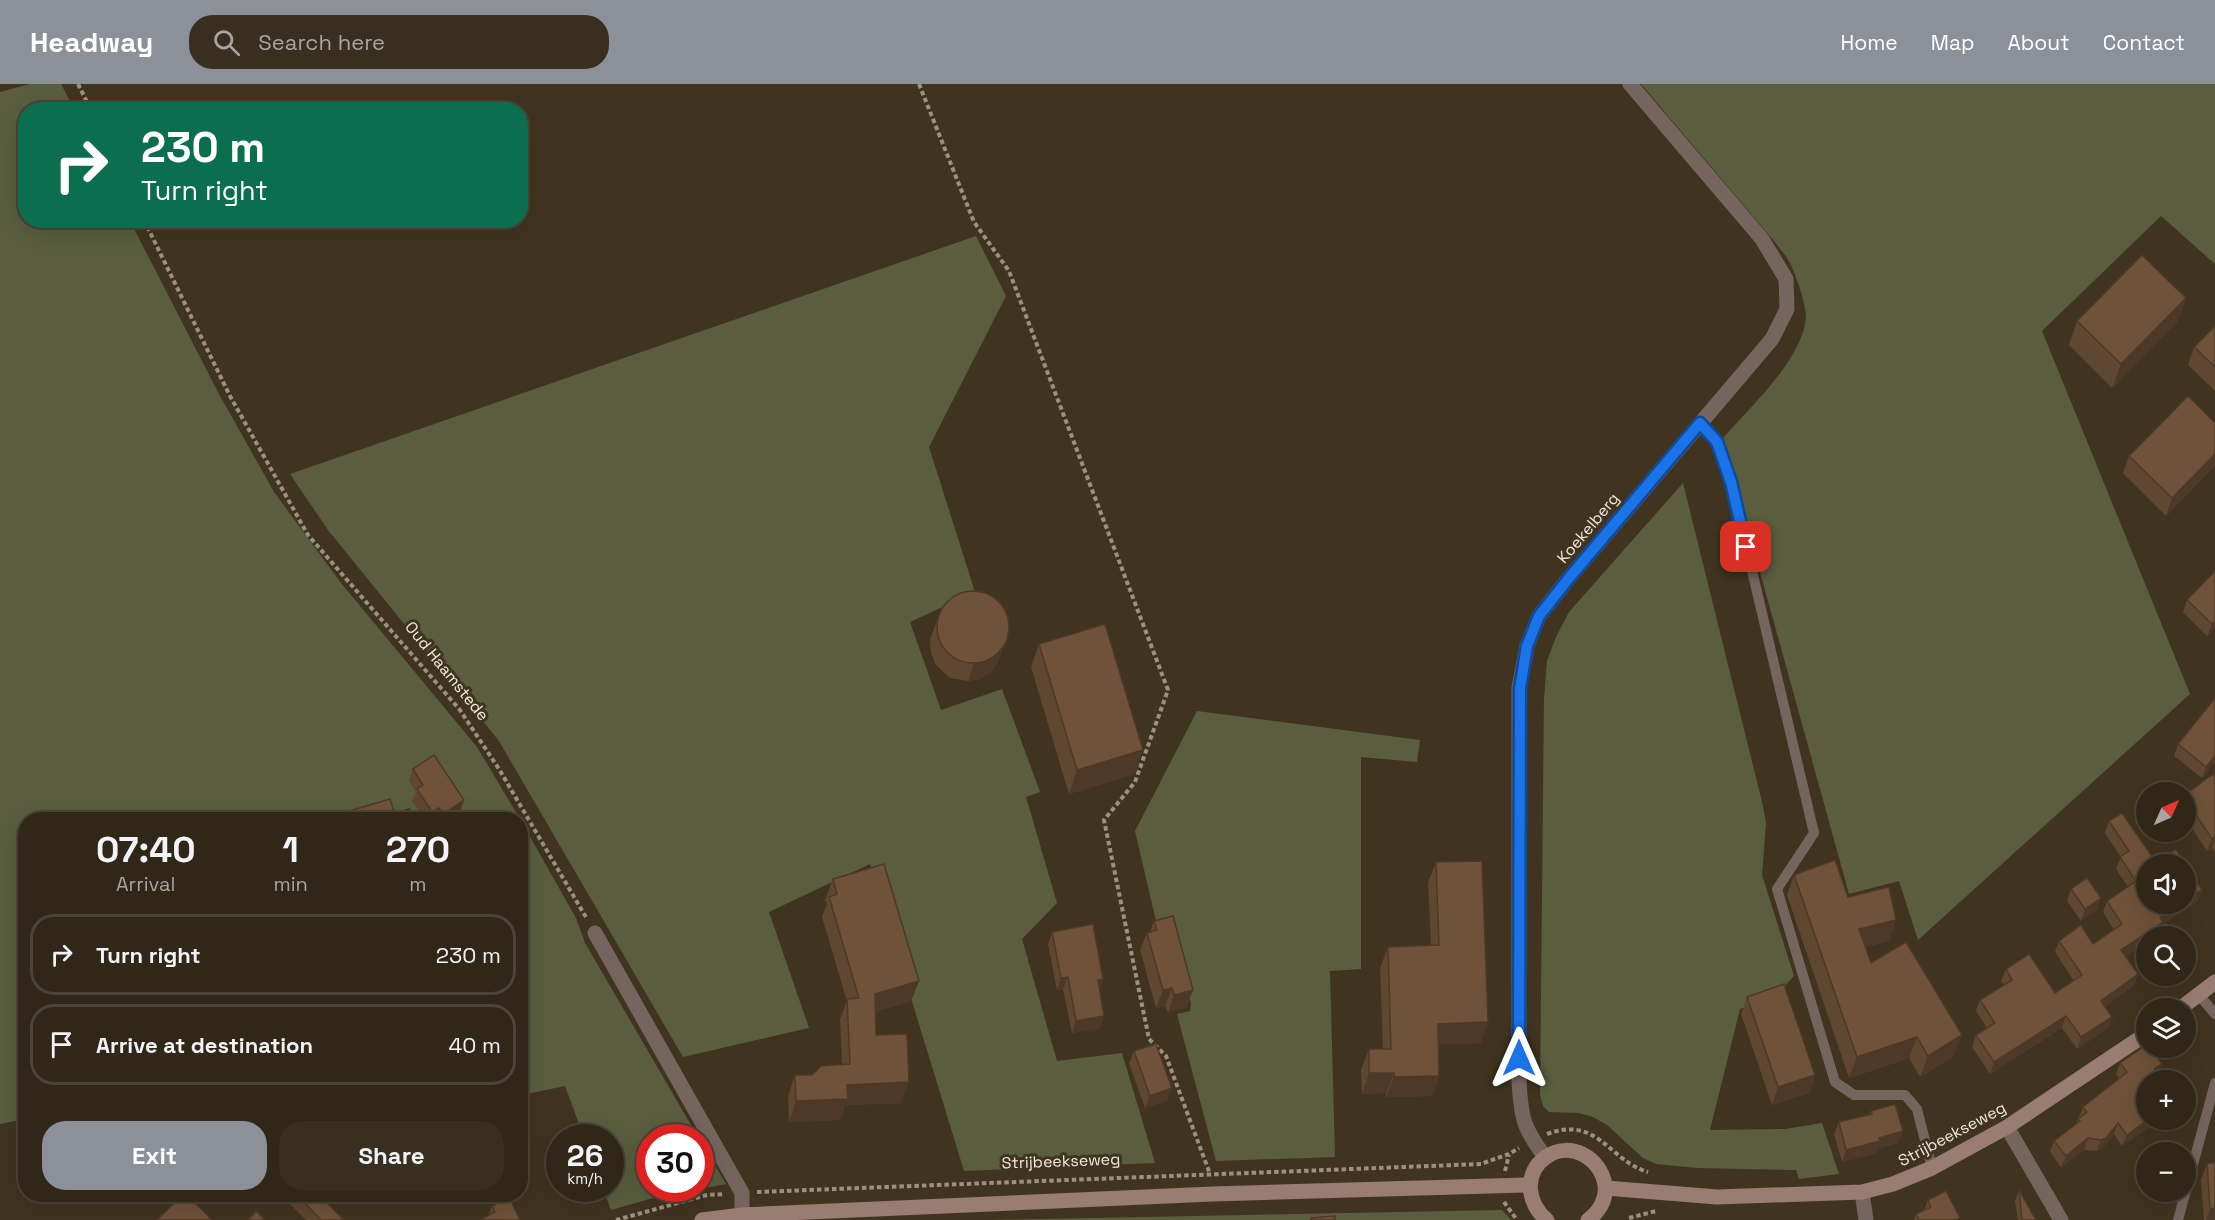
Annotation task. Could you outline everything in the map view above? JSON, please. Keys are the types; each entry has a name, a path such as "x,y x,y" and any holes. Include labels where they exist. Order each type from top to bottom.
{"main road":[{"path":"2195,998 2215,982"},
{"name":"Strijbeekseweg","path":"1606,1188 1717,1197 1862,1192 1893,1184 1932,1168 2007,1126 2136,1041"},
{"path":"1547,1220 1536,1210 1531,1198 1529,1185 1534,1170 1545,1157 1558,1151 1571,1150 1585,1154 1596,1163 1603,1175 1606,1188 1603,1202 1588,1220"},
{"path":"702,1220 742,1215 1212,1194 1529,1185"}],"street":[{"name":"Koekelberg","path":"1545,1157 1532,1140 1521,1115 1519,1081 1520,688 1527,646 1539,616 1772,339 1787,309 1786,279 1762,239 1630,84"},
{"path":"595,933 742,1193 742,1215"},
{"path":"2007,1126 2061,1220"},
{"path":"1862,1192 1866,1220"}],"lane":[{"path":"1700,423 1717,442 1731,482 1814,833 1777,889 1835,1082 1854,1095 1905,1095 1917,1109 1932,1168"},
{"path":"2199,995 2215,1014"},
{"path":"2178,1220 2215,1083"}],"path":[{"path":"78,84 87,102"},
{"path":"919,84 974,222 1009,271 1168,690 1136,782 1104,820 1149,1039 1166,1056 1210,1173 1212,1194"},
{"name":"Oud Haamstede","path":"148,228 230,396 308,535 460,710 524,812"},
{"name":"Oud Haamstede","path":"528,819 595,933"},
{"name":"Strijbeekseweg","path":"616,1220 707,1195 1210,1173 1481,1164 1509,1154"},
{"path":"1632,1167 1651,1173"},
{"path":"1504,1202 1518,1220"}],"green space":[{"path":"30,84 61,84 70,102 18,102 18,228 134,228 219,394 274,492 341,583 477,747 516,812 410,812 410,808 396,812 18,812 18,1120 0,1124 0,92"},
{"path":"1641,84 2215,84 2215,264 2161,216 2042,331 2190,694 1918,940 1899,881 1849,894 1723,438 1774,382 1796,349 1803,333 1806,317 1800,290 1790,263 1782,252"},
{"path":"976,236 1006,296 929,447 975,592 910,622 941,710 1002,689 1040,792 1026,797 1057,903 1022,939 1057,1061 1122,1053 1155,1163 964,1171 870,864 769,912 809,1028 683,1057 499,741 328,530 290,474"},
{"path":"1683,483 1763,806 1766,823 1762,875 1794,976 1772,999 1740,1009 1710,1130 1785,1129 1822,1123 1839,1174 1799,1179 1796,1170 1697,1168 1656,1164 1643,1158 1607,1125 1593,1117 1579,1113 1549,1112 1543,1106 1540,1095 1544,699 1547,661 1569,612"},
{"path":"1197,711 1420,740 1417,762 1361,757 1361,969 1330,971 1335,1157 1216,1161 1177,1014 1190,1011 1191,1004 1173,929 1156,921 1135,831"},
{"path":"528,833 576,918 585,943 690,1124 636,1124 636,1202 639,1202 611,1210 608,1202 624,1202 624,1124 579,1124 565,1086 528,1094"},
{"path":"714,1163 726,1184 714,1186"},
{"path":"1502,1210 1511,1220 988,1220"}],"building":[{"path":"2142,255 2186,298 2121,364 2077,321"},
{"path":"2215,326 2215,367 2194,347"},
{"path":"2188,396 2215,423 2215,454 2172,498 2129,456"},
{"path":"2215,571 2215,621 2212,624 2187,600"},
{"path":"973,591 993,597 1003,607 1009,627 1003,647 993,657 973,663 953,657 943,647 937,627 943,607 953,597"},
{"path":"1105,624 1143,750 1077,770 1039,644"},
{"path":"2215,698 2215,756 2206,767 2178,744"},
{"path":"434,755 464,800 446,812 442,812 439,808 432,812 417,789 423,785 413,769"},
{"path":"2213,774 2215,777 2215,837 2212,839 2196,815 2196,787"},
{"path":"390,799 394,812 346,812"},
{"path":"2122,813 2136,833 2136,842 2142,842 2150,854 2136,854 2136,881 2120,857 2129,851 2109,821"},
{"path":"2176,849 2179,854 2168,854"},
{"path":"1835,860 1848,897 1889,887 1896,920 1859,929 1871,963 1906,942 1962,1035 1928,1056 1917,1037 1857,1057 1794,875"},
{"path":"1482,861 1488,1022 1438,1024 1439,1076 1394,1077 1394,1073 1369,1073 1369,1049 1391,1049 1388,947 1439,945 1436,862"},
{"path":"884,864 919,981 875,994 876,1035 907,1034 909,1082 847,1085 848,1099 796,1101 795,1075 812,1075 821,1066 850,1064 847,999 859,998 829,897 837,894 833,879"},
{"path":"2087,878 2101,898 2085,909 2071,889"},
{"path":"2196,880 2202,890 2196,894"},
{"path":"2136,881 2136,914 2165,914 2160,917 2163,922 2157,926 2136,926 2136,940 2121,950 2136,971 2136,975 2101,1001 2112,1017 2081,1037 2066,1016 1994,1062 1976,1035 1995,1023 1980,1000 2012,980 2006,969 2029,954 2055,993 2082,975 2059,941 2081,925 2093,944 2122,924 2107,901"},
{"path":"1173,916 1193,990 1174,995 1172,988 1163,990 1147,933 1157,930 1154,921"},
{"path":"1093,924 1103,979 1098,980 1104,1016 1076,1021 1068,977 1061,978 1052,932"},
{"path":"1784,984 1815,1075 1778,1087 1747,997"},
{"path":"1156,1044 1172,1088 1150,1096 1134,1051"},
{"path":"2136,1052 2136,1058 2158,1058 2162,1064 2155,1070 2136,1070 2136,1128 2127,1135 2118,1123 2106,1138 2101,1140 2088,1138 2066,1156 2054,1141 2080,1121 2078,1119 2087,1112 2083,1107 2127,1072 2120,1063"},
{"path":"1895,1104 1903,1131 1879,1138 1880,1141 1846,1150 1839,1122 1872,1114 1871,1111"},
{"path":"2207,1163 2215,1163 2215,1208 2210,1209"},
{"path":"2019,1190 2036,1220 2022,1220"},
{"path":"1946,1191 1960,1218 1956,1220 1919,1220 1916,1214 1931,1207 1928,1200"},
{"path":"175,1202 194,1202 212,1220 157,1220"},
{"path":"304,1202 326,1202 344,1220 321,1220"},
{"path":"500,1202 511,1202 520,1220 482,1220 495,1212 492,1206"},
{"path":"256,1211 265,1220 248,1220"},
{"path":"1335,1216 1335,1220 1311,1220 1311,1218"}],"route":[{"path":"1519,1058 1520,688 1527,646 1539,616 1700,423 1717,442 1731,482 1746,547"}]}
